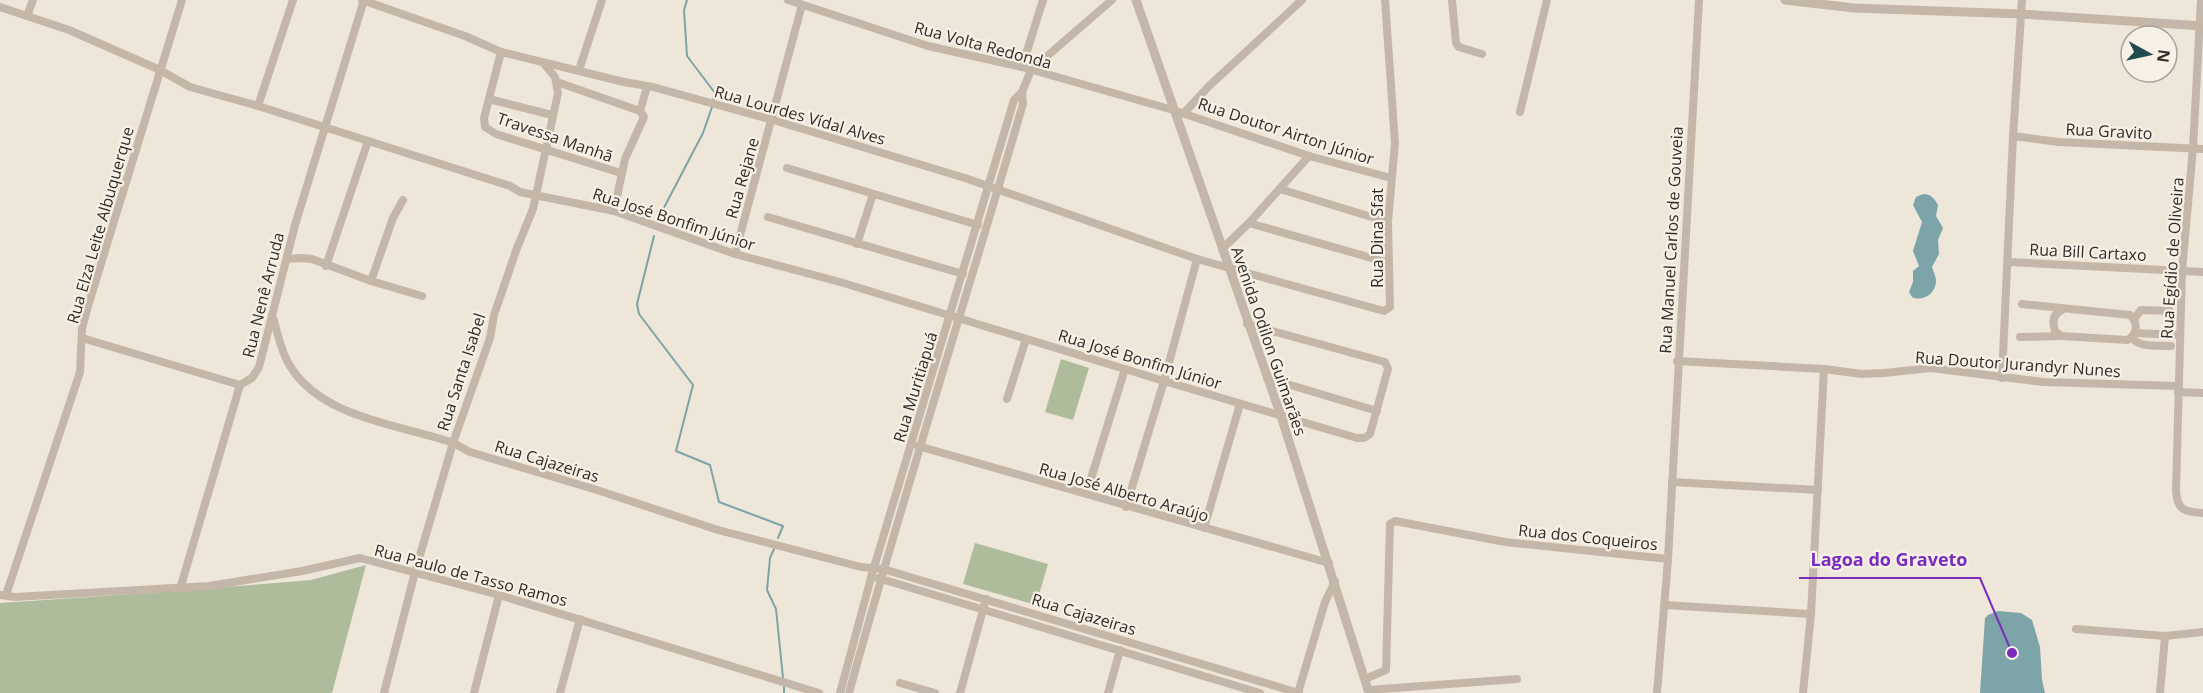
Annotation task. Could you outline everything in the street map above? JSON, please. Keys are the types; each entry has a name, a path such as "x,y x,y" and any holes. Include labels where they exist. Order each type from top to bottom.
{"street":[{"path":"27,16 33,0"},
{"name":"Rua Elza Leite Albuquerque","path":"3,595 78,379 88,306 182,0"},
{"path":"258,106 293,0"},
{"name":"Rua Lourdes Vídal Alves","path":"363,0 501,52 544,64 653,87 773,120 953,174 1197,259 1228,267"},
{"name":"Rua Nenê Arruda","path":"180,589 240,385 257,372 273,318 295,225 363,0"},
{"path":"579,70 602,0"},
{"name":"Rua Volta Redonda","path":"788,0 928,46 1022,67 1173,110"},
{"path":"1022,67 1043,0"},
{"path":"1030,70 1112,0"},
{"name":"Avenida Odilon Guimarães","path":"1136,0 1247,324 1281,416 1369,692"},
{"path":"1184,113 1209,86 1302,0"},
{"name":"Rua Dina Sfat","path":"1228,267 1384,311 1390,308 1388,222 1395,143 1385,0"},
{"path":"1452,0 1456,43 1459,47 1482,54"},
{"path":"1521,112 1547,0"},
{"name":"Rua Manuel Carlos de Gouveia","path":"1657,693 1668,559 1677,361 1699,0"},
{"path":"1785,0 1854,8 2021,14 2202,26"},
{"path":"2002,378 2013,136 2022,0"},
{"name":"Rua Egídio de Oliveira","path":"2201,0 2202,26 2182,271 2176,500 2181,508 2189,513 2203,513"},
{"name":"Rua Rejane","path":"735,254 773,120 802,5"},
{"name":"Rua José Bonfim Júnior","path":"0,7 69,30 160,70 190,87 325,127 510,186 520,192 614,211 735,254 955,316 1240,404 1357,438 1367,437 1371,432 1377,411"},
{"name":"Travessa Manhã","path":"501,52 484,123 489,131 621,173"},
{"path":"544,64 557,82 640,111 643,116 632,146 628,149 614,211"},
{"name":"Rua Muritiapuá","path":"849,693 955,316 993,189 1023,104 1022,92 1030,70"},
{"name":"Rua Santa Isabel","path":"384,693 415,572 453,443 490,338 494,315 517,248 529,222 537,194 558,93 557,82"},
{"path":"640,111 647,87"},
{"path":"489,99 552,115"},
{"name":"Rua Doutor Airton Júnior","path":"1173,110 1310,156 1391,178"},
{"name":"Rua Gravito","path":"2013,136 2058,142 2203,149"},
{"path":"326,266 368,141"},
{"path":"1222,249 1310,156"},
{"path":"787,168 978,225"},
{"name":"Rua Muritiapuá","path":"840,693 873,571 911,445 955,316 963,274 978,225 993,189"},
{"path":"1280,189 1388,222"},
{"path":"857,244 873,194"},
{"path":"371,281 393,218 404,200"},
{"path":"768,217 963,274"},
{"path":"1249,223 1389,263"},
{"path":"287,259 306,258 422,296"},
{"path":"1126,507 1164,381 1197,259"},
{"name":"Rua Bill Cartaxo","path":"2008,262 2203,272"},
{"path":"2022,304 2062,310 2130,315 2134,319"},
{"path":"2061,336 2057,334 2053,326 2055,315 2062,310"},
{"path":"2170,311 2141,310 2134,319 2134,335 2135,342 2141,344 2171,346"},
{"name":"Rua Cajazeiras","path":"273,318 288,364 299,380 312,391 361,417 453,443 470,452 597,490 718,530 873,571 883,569 1298,693"},
{"path":"1247,324 1382,360 1388,369 1377,411 1267,378"},
{"path":"2020,337 2061,336 2120,340 2134,335 2180,335"},
{"path":"82,338 240,385"},
{"path":"1007,399 1026,339"},
{"name":"Rua Doutor Jurandyr Nunes","path":"1677,361 1824,369 1862,374 1884,374 1931,368 2043,382 2178,389 2203,393"},
{"path":"1089,485 1125,369"},
{"path":"1803,693 1810,614 1824,369"},
{"path":"1204,528 1240,404"},
{"name":"Rua José Alberto Araújo","path":"911,445 1329,563"},
{"path":"1672,482 1818,490"},
{"name":"Rua dos Coqueiros","path":"1365,679 1386,670 1390,524 1392,522 1505,542 1668,559"},
{"name":"Rua Paulo de Tasso Ramos","path":"3,595 15,597 180,589 302,571 360,558 500,595 819,693"},
{"name":"Rua Cajazeiras","path":"873,571 880,579 1260,693"},
{"path":"1298,693 1325,602 1335,581"},
{"path":"474,693 500,595"},
{"path":"960,693 986,599"},
{"path":"1664,605 1810,614"},
{"path":"560,693 580,619"},
{"path":"2076,629 2165,636 2203,632"},
{"path":"2160,693 2165,636"},
{"path":"1108,693 1120,650"},
{"path":"1369,692 1517,679"},
{"path":"900,683 935,693"}],"green space":[{"path":"1061,359 1089,368 1073,420 1045,412"},
{"path":"975,543 1048,564 1036,605 963,584"},
{"path":"366,565 332,693 0,693 0,603 311,580"}],"water":[{"path":"1923,194 1932,197 1938,205 1936,216 1943,228 1938,240 1939,254 1932,267 1936,279 1934,290 1924,298 1916,298 1912,297 1909,292 1913,282 1913,271 1919,266 1913,251 1922,222 1913,205 1916,197"},
{"path":"1998,611 2021,613 2032,620 2040,647 2045,693 1980,693 1985,618"}],"waterway":[{"path":"687,0 684,10 687,56 715,93 713,101"},
{"path":"657,221 703,133 712,107"},
{"path":"654,236 637,304 639,314 693,385 676,451 710,465 719,502 783,526 778,538"},
{"path":"774,549 770,558 767,590 776,609 783,678"},
{"path":"784,687 784,693"}],"place":[{"name":"Lagoa do Graveto","path":"2012,653"}]}
